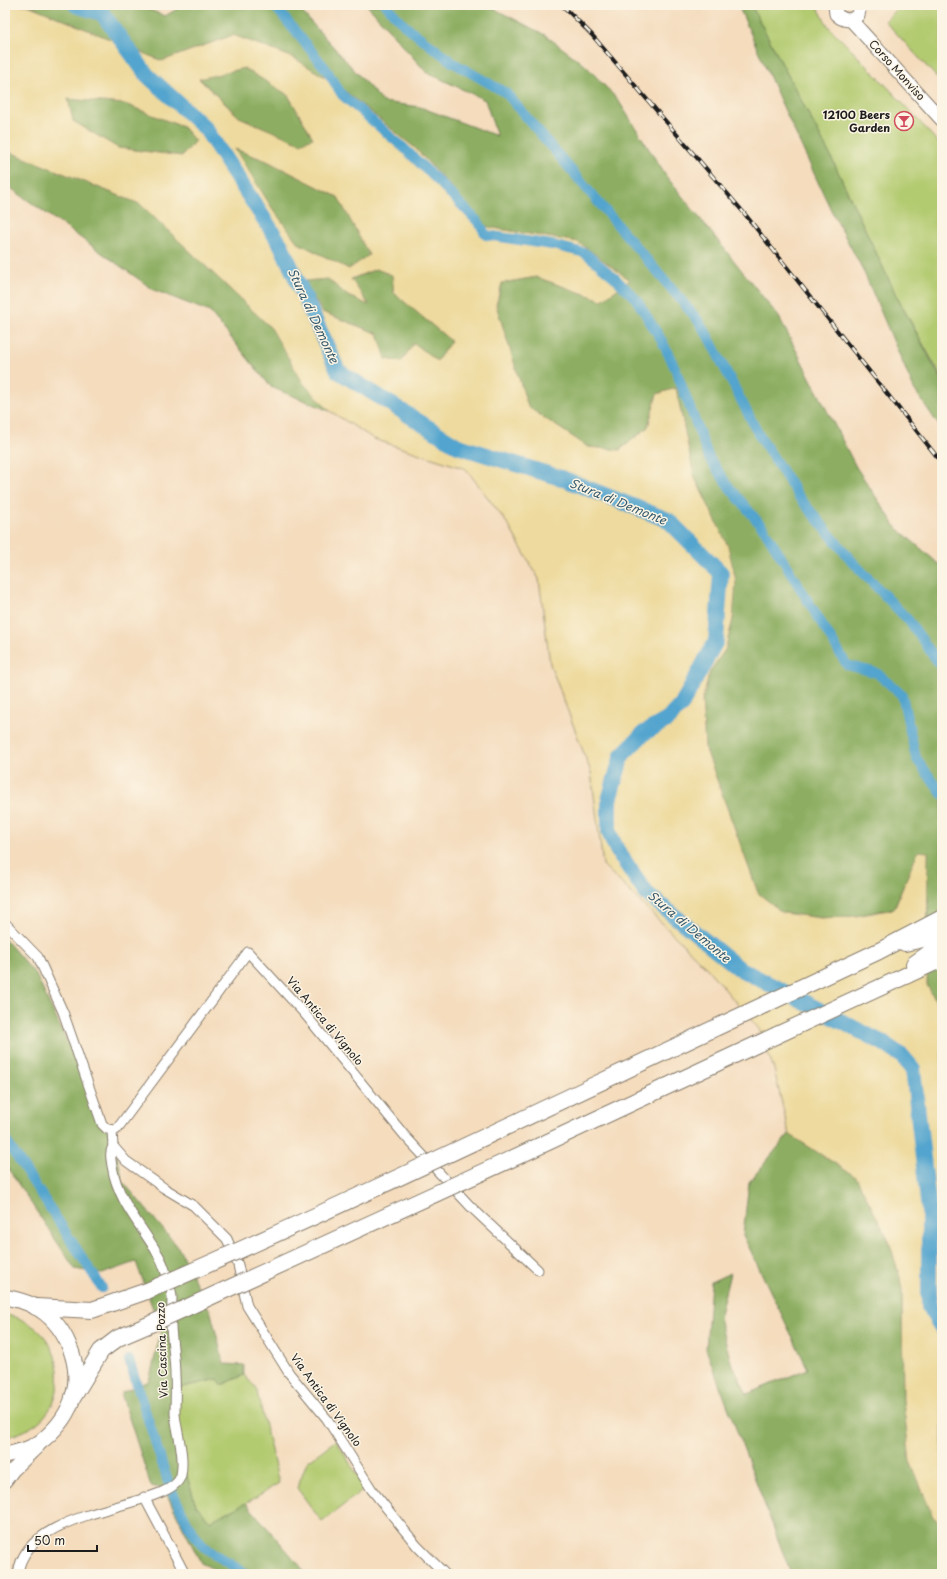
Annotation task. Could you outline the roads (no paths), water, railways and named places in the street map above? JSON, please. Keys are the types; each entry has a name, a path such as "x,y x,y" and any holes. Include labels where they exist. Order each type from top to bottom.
{"highway":[{"path":"30,1304 92,1310 147,1291 217,1261 509,1126 879,951 942,918"},
{"path":"879,951 942,935"},
{"path":"881,986 942,944"},
{"path":"73,1397 101,1351 118,1338 506,1162 881,986 942,959"}],"main road":[{"path":"835,5 835,10 839,17 856,13"},
{"name":"Corso Monviso","path":"856,13 942,107"},
{"name":"Corso Monviso","path":"856,13 942,120"},
{"path":"5,1286 56,1323 70,1345 76,1371 73,1397 62,1421 13,1470 5,1481"},
{"path":"5,1297 30,1304"},
{"path":"5,1455 22,1452 43,1440"}],"street":[{"path":"5,923 38,958 63,1012 102,1124 107,1129 112,1131 113,1146"},
{"name":"Via Antica di Vignolo","path":"112,1131 120,1125 248,952 304,1013 405,1136 471,1207 538,1270"},
{"name":"Via Antica di Vignolo","path":"113,1146 126,1161 164,1188 194,1206 227,1239 238,1265 247,1306 289,1373 327,1419 372,1490 417,1546 445,1574"},
{"name":"Via Cascina Pozzo","path":"18,1574 19,1564 29,1547 50,1530 91,1514 160,1492 178,1483 181,1474 181,1456 176,1415 176,1375 171,1326 172,1295 160,1258 130,1214 114,1181 111,1159 111,1151 113,1146"},
{"path":"144,1497 186,1574"}],"waterway":[{"name":"Stura di Demonte","path":"76,5 102,13 147,75 205,128 281,245 338,371 458,446 564,479 668,520 721,573 716,641 682,704 667,720 644,733 622,755 609,800 609,832 617,850 646,893 740,969 883,1043 902,1056 913,1069 929,1211 929,1307 942,1328"},
{"path":"274,5 326,69 342,95 404,148 438,181 479,223 486,235 552,245 585,253 614,277 636,299 662,341 675,368 709,458 730,488 764,529 847,665 877,673 902,695 916,758 942,794"},
{"path":"386,5 404,25 452,62 506,93 697,319 708,336 760,437 799,497 852,561 909,621 942,668"},
{"path":"5,1139 102,1288"},
{"path":"129,1360 169,1485 189,1526 201,1544 214,1554 247,1574"}],"railway":[{"path":"562,5 592,35 744,213 942,463"}],"place":[{"name":"12100 Beers Garden","path":"904,121"}]}
